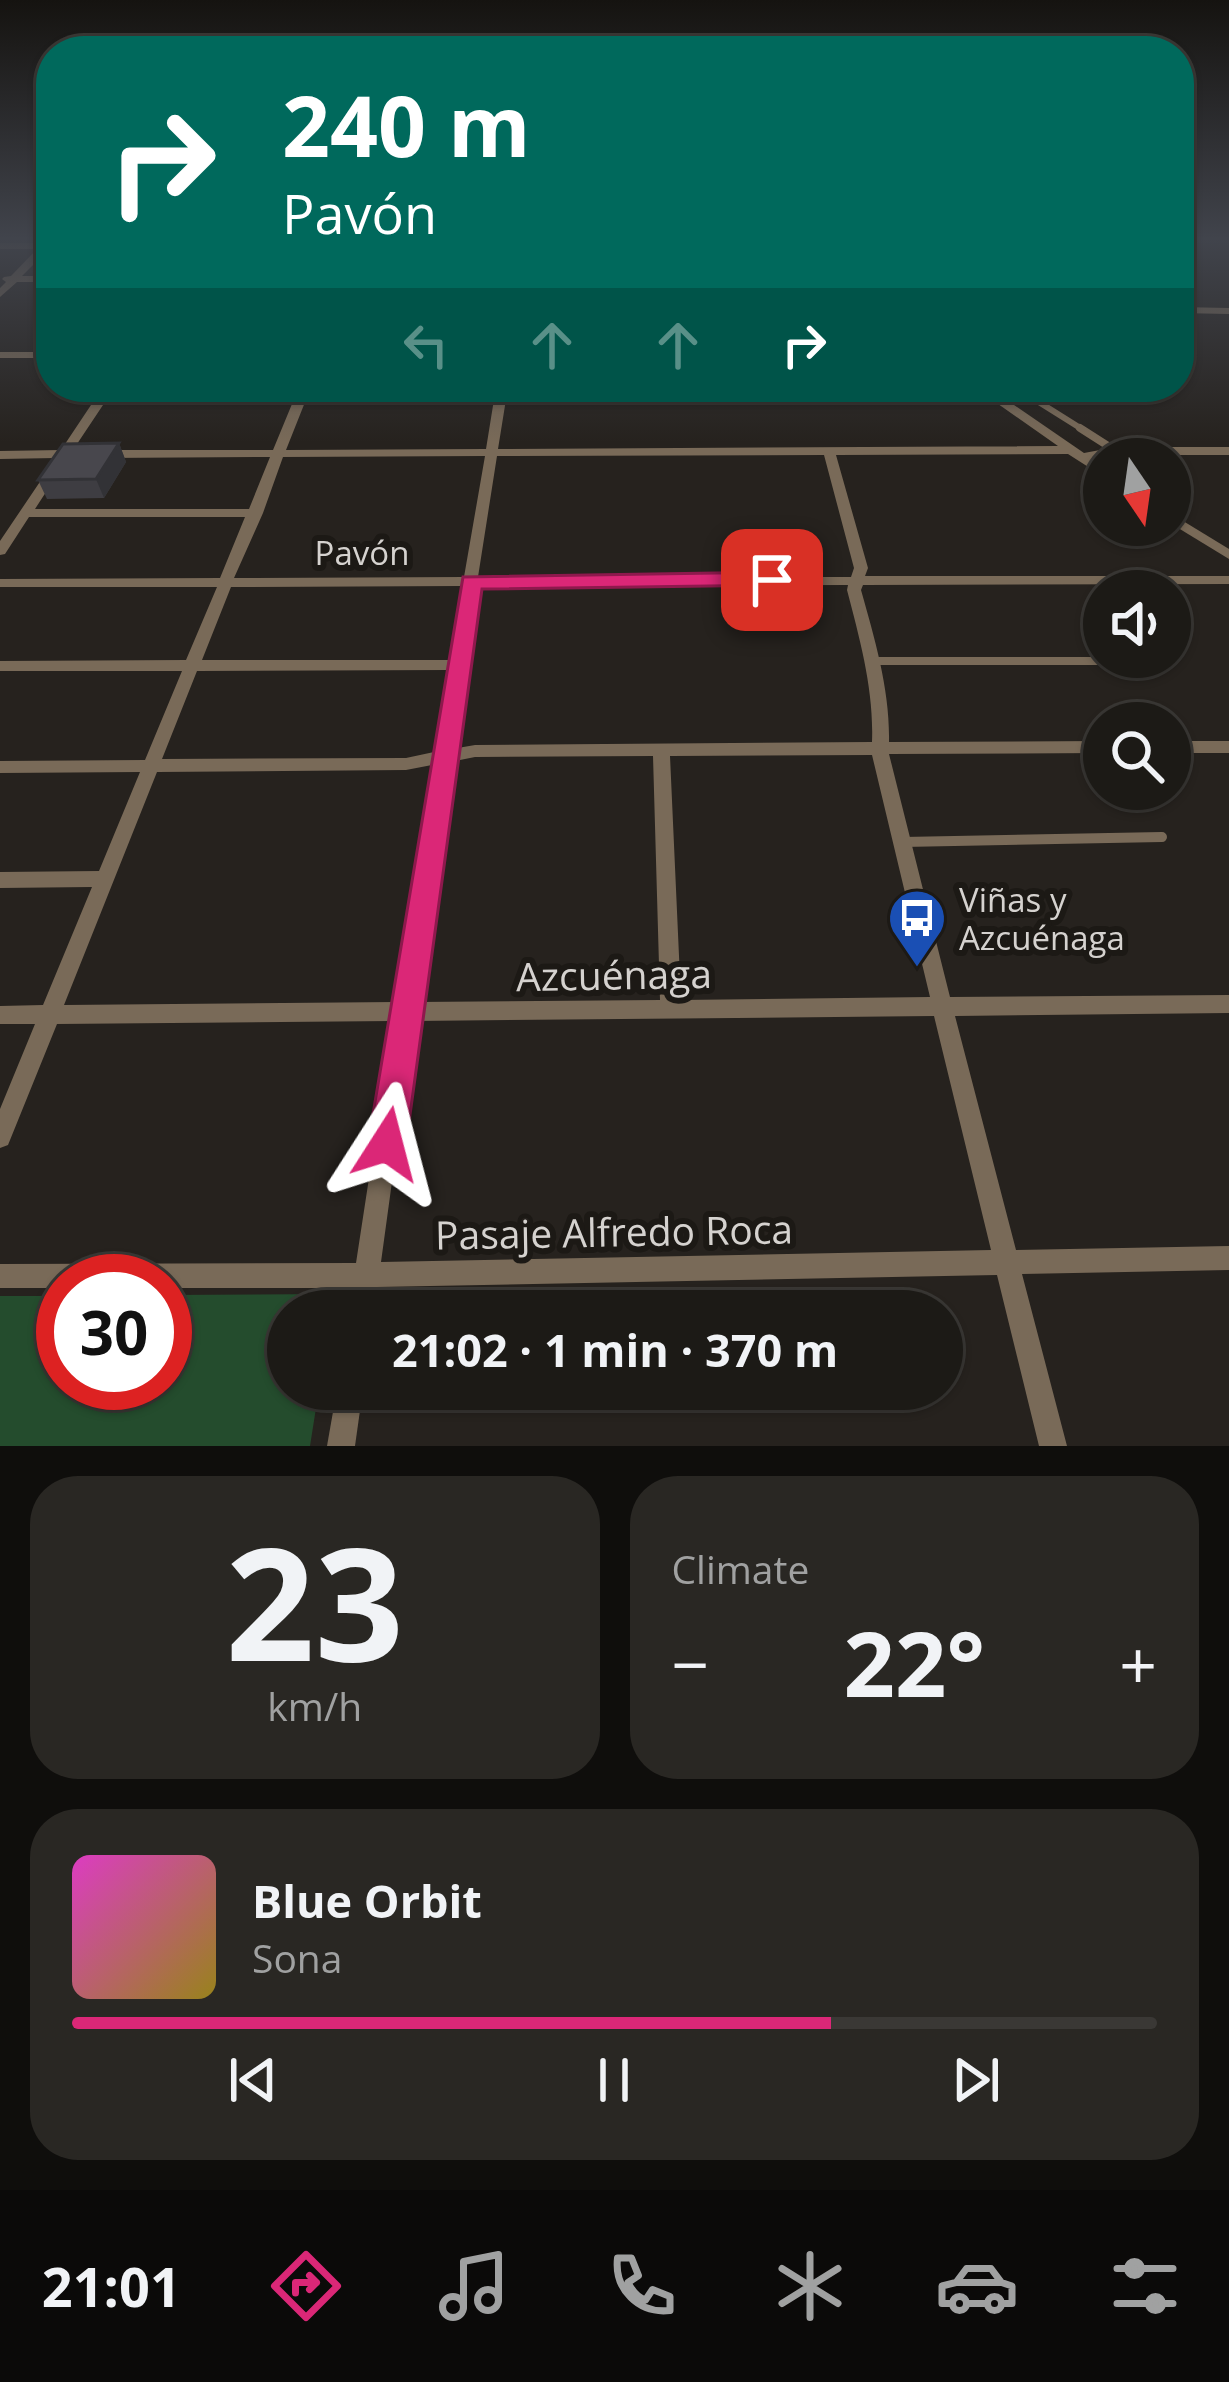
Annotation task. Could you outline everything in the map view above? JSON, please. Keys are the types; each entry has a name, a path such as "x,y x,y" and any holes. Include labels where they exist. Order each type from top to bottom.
{"street":[{"path":"1223,311 1229,326"},
{"path":"0,355 36,355"},
{"path":"0,551 100,402"},
{"path":"0,1137 299,402"},
{"path":"364,1290 500,402"},
{"path":"1001,402 1083,460"},
{"path":"829,451 859,557 854,590 873,661 880,760 1053,1446"},
{"path":"1191,451 1229,451"},
{"path":"0,454 1083,453"},
{"path":"25,513 256,513"},
{"path":"1191,531 1229,555"},
{"name":"Pavón","path":"0,583 1229,580"},
{"path":"0,666 457,665"},
{"path":"0,766 406,764 475,751 1083,747"},
{"path":"1191,747 1229,747"},
{"path":"661,750 670,1009"},
{"path":"0,880 104,879"},
{"name":"Azcuénaga","path":"0,1016 1229,1004"},
{"name":"Pasaje Alfredo Roca","path":"0,1276 367,1275 1229,1258"},
{"path":"341,1446 347,1410"}],"lane":[{"path":"1039,402 1096,438"},
{"path":"873,661 1083,661"},
{"path":"900,842 1162,837"}],"green space":[{"path":"267,1294 267,1410 316,1410 310,1446 0,1446 0,1296 36,1296 36,1410 192,1410 192,1295"}],"building":[{"path":"119,443 96,479 38,480 63,444"}],"place":[{"name":"Viñas y Azcuénaga","path":"917,969"}],"route":[{"path":"387,1144 471,582 772,580"}]}
